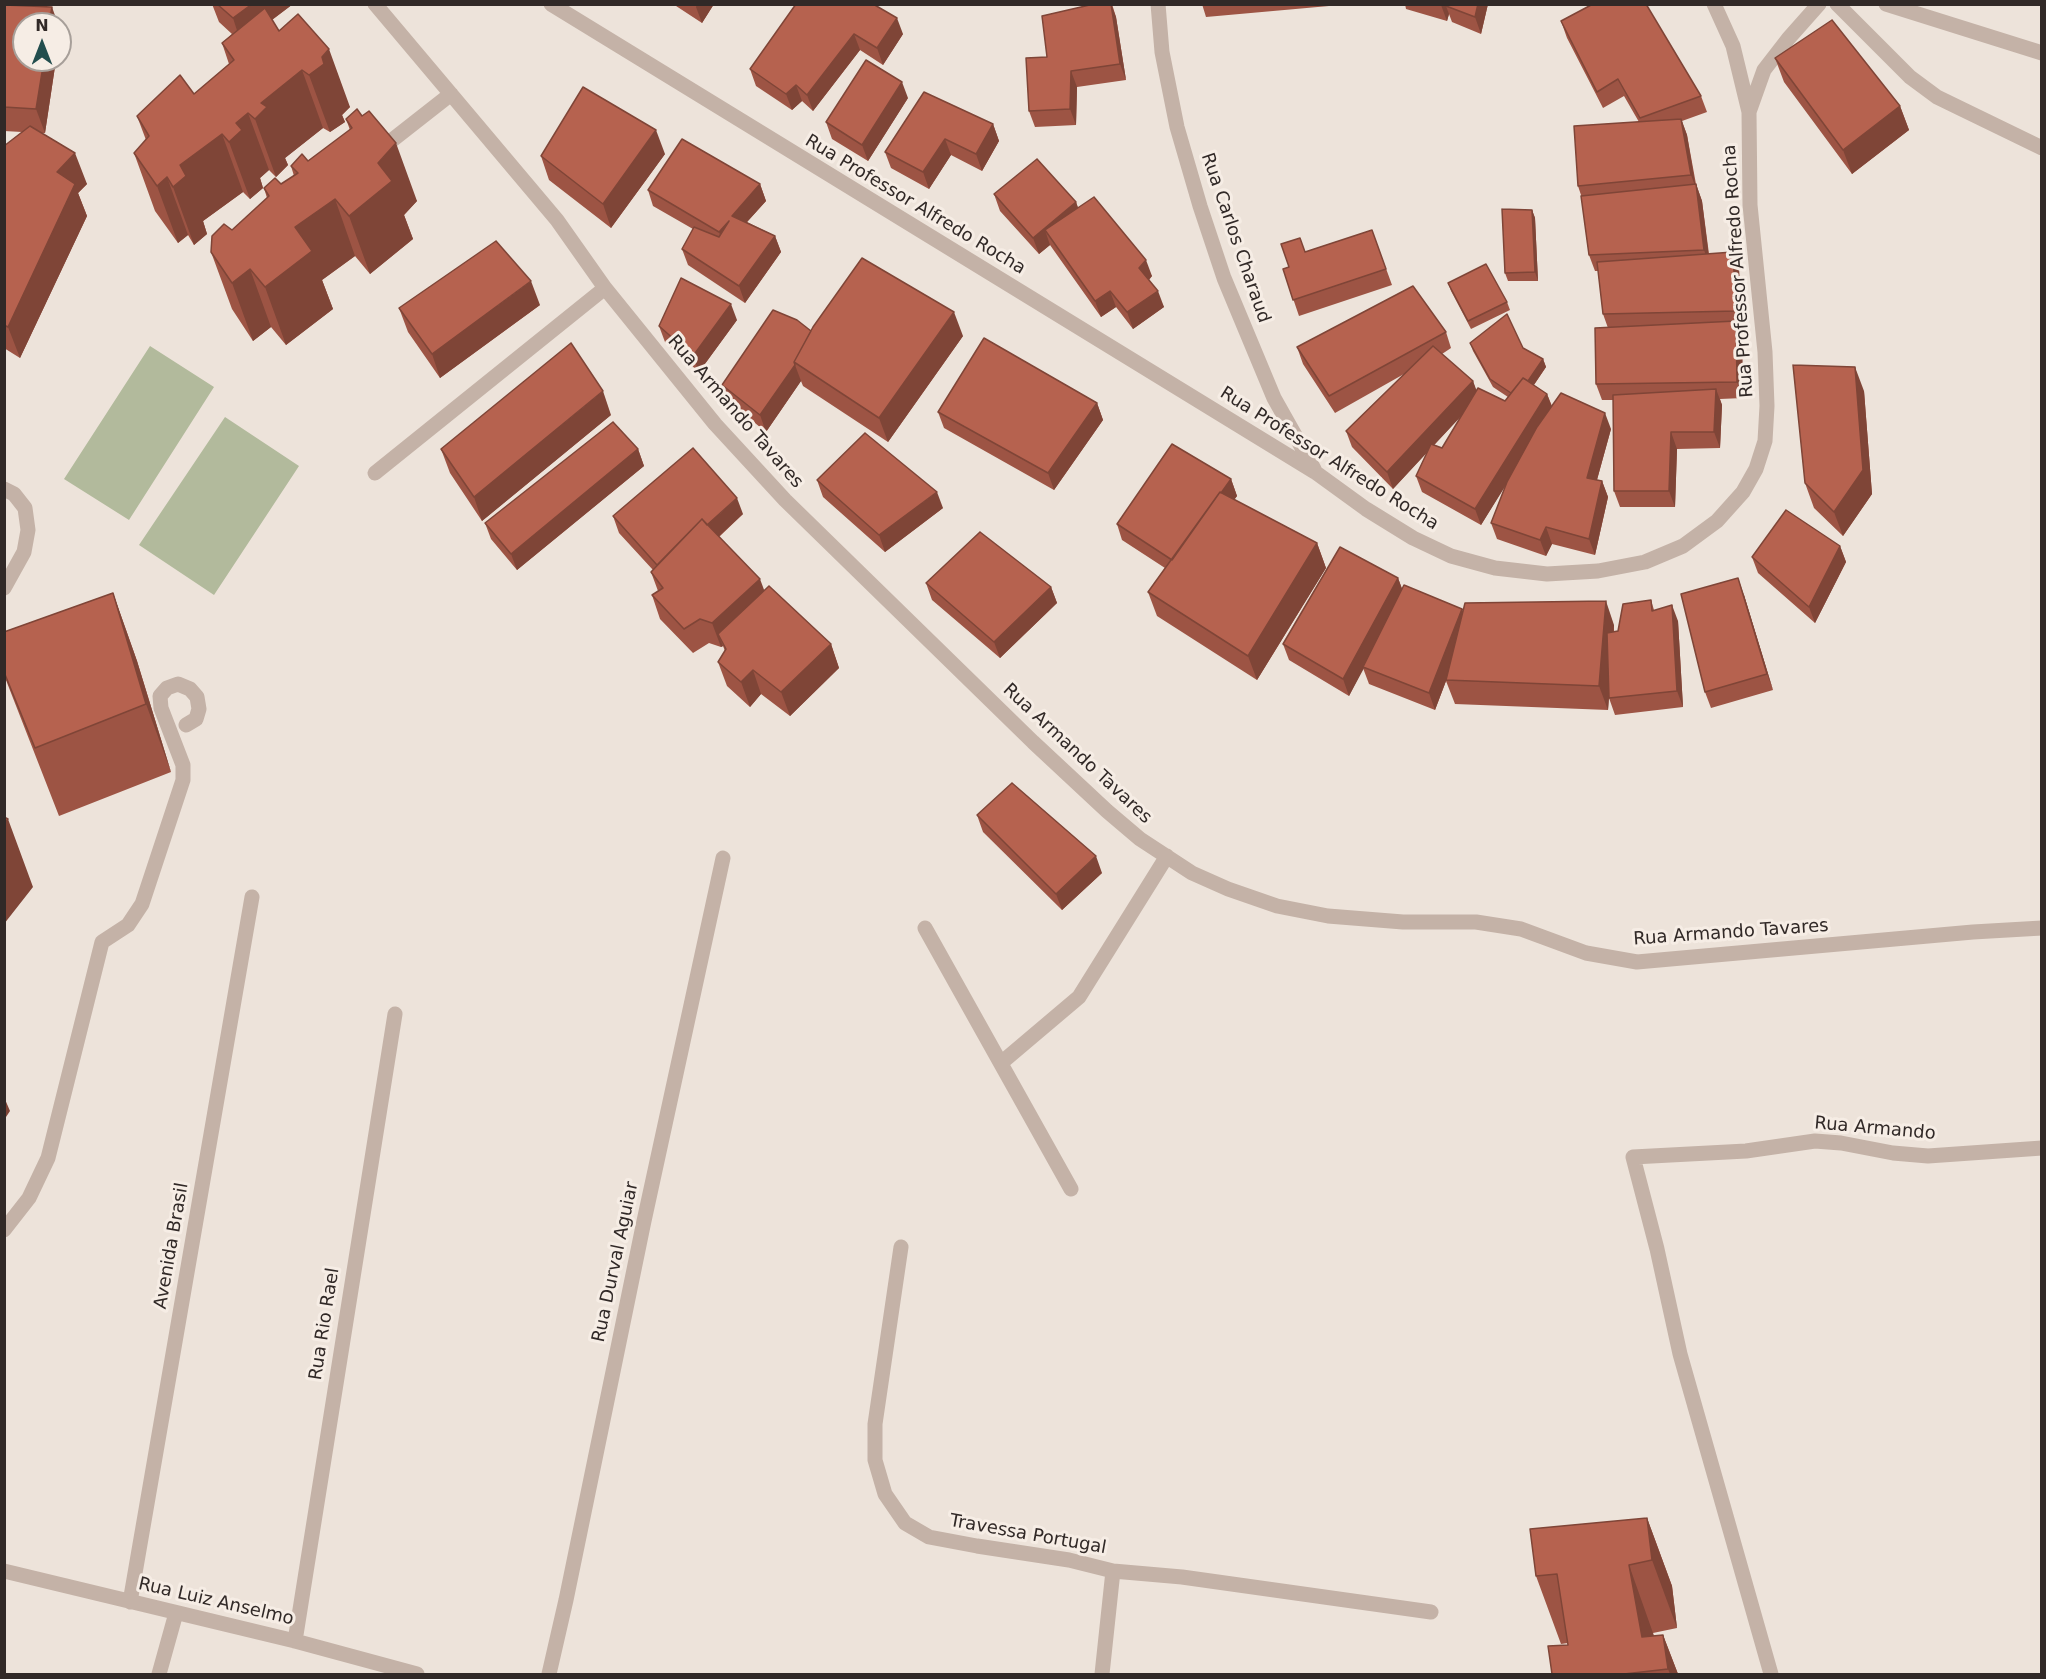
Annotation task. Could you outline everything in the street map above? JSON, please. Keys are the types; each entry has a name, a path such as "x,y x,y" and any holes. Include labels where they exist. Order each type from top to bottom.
{"street":[{"name":"Rua Armando Tavares","path":"375,4 557,220 605,288 715,424 785,500 1041,750 1107,811 1140,838 1192,873 1277,906 1328,916 1402,922 1476,922 1510,927 1586,953 1637,962 2042,928"},
{"name":"Rua Professor Alfredo Rocha","path":"551,4 1315,472 1366,509 1413,538 1451,556 1495,568 1547,574 1598,571 1645,562 1683,546 1717,521 1743,492 1756,469 1765,441 1767,406 1765,351 1750,205 1749,112 1733,46 1714,4"},
{"name":"Rua Carlos Charaud","path":"1158,4 1161,52 1177,127 1224,278 1274,398 1315,472"},
{"path":"1749,112 1764,70 1819,4"},
{"path":"1837,4 1910,77 1937,97 2042,148"},
{"path":"1886,4 2042,53"},
{"path":"368,159 451,94"},
{"path":"375,473 605,288"},
{"path":"4,489 14,494 25,508 28,530 24,552 4,588"},
{"path":"4,1230 29,1198 48,1158 102,942 128,925 142,904 183,780 183,765 161,708 160,696 167,688 178,684 190,689 198,697 199,709 196,718 186,725"},
{"path":"1001,1063 1079,996 1167,856"},
{"name":"Rua Durval Aguiar","path":"549,1674 723,858"},
{"name":"Avenida Brasil","path":"130,1602 252,897"},
{"path":"926,928 1071,1189"},
{"name":"Rua Rio Rael","path":"295,1641 394,1014"},
{"name":"Rua Armando","path":"1771,1674 1683,1365 1633,1157 1746,1151 1815,1141 1928,1156 2042,1148"},
{"name":"Travessa Portugal","path":"901,1247 875,1424 875,1460 885,1494 905,1523 929,1537 1069,1560 1113,1571 1182,1577 1431,1612"},
{"name":"Rua Luiz Anselmo","path":"4,1571 295,1641 417,1674"},
{"path":"1102,1674 1113,1571"},
{"path":"159,1674 176,1613"}],"green space":[{"path":"150,346 214,387 129,520 64,479"},
{"path":"225,417 299,466 214,595 139,545"}],"building":[{"path":"217,4 252,4 233,18"},
{"path":"796,4 873,4 897,18 877,48 854,34 807,95 796,85 786,94 750,69"},
{"path":"1094,4 1111,4 1120,64 1071,71 1070,109 1029,111 1026,58 1047,57 1042,16"},
{"path":"1446,4 1478,4 1475,17 1446,6"},
{"path":"1593,4 1646,4 1701,96 1640,118 1618,79 1597,92 1561,21"},
{"path":"4,5 52,7 51,12 12,12 12,72 42,72 36,109 4,107"},
{"path":"265,8 279,31 298,14 329,49 322,57 324,64 309,75 302,70 261,103 267,107 255,119 248,113 236,123 242,130 229,142 222,134 180,165 186,176 173,187 167,177 157,186 134,153 149,136 137,116 180,75 194,94 234,60 222,43"},
{"path":"1832,20 1900,106 1843,150 1775,58"},
{"path":"866,60 902,82 862,145 826,122"},
{"path":"583,87 656,130 603,204 541,156"},
{"path":"924,92 993,124 976,154 945,139 923,172 885,152"},
{"path":"357,109 362,116 369,111 396,143 378,163 392,181 349,216 335,199 295,227 312,251 265,287 250,269 232,283 211,252 212,236 224,224 232,230 269,196 264,188 275,178 281,184 298,173 291,166 302,154 308,161 352,128 346,119"},
{"path":"1681,119 1691,175 1578,186 1574,126"},
{"path":"30,126 75,153 57,172 75,184 8,327 4,325 4,146"},
{"path":"682,139 760,184 732,216 775,236 739,286 682,249 694,227 719,237 729,221 719,232 648,190"},
{"path":"1037,159 1076,202 1033,238 994,194"},
{"path":"1696,184 1704,250 1589,255 1581,196"},
{"path":"1094,197 1146,260 1139,268 1158,291 1127,312 1110,291 1095,301 1045,230"},
{"path":"1502,209 1532,210 1535,272 1505,273"},
{"path":"1372,230 1386,269 1293,300 1283,269 1289,267 1281,244 1300,238 1305,252"},
{"path":"496,241 531,281 432,354 399,308"},
{"path":"1733,252 1736,311 1603,314 1597,262"},
{"path":"862,258 954,312 879,418 794,362 813,327"},
{"path":"1486,264 1507,302 1468,321 1448,283"},
{"path":"681,278 731,304 693,356 659,326"},
{"path":"1413,286 1446,332 1329,396 1297,347"},
{"path":"773,310 797,320 811,331 794,362 795,365 760,415 722,385"},
{"path":"1507,314 1523,348 1543,359 1528,381 1523,378 1511,393 1490,379 1470,343"},
{"path":"1736,321 1737,382 1596,384 1595,328"},
{"path":"984,338 1097,403 1048,473 938,412"},
{"path":"571,343 603,391 474,497 441,449"},
{"path":"1433,346 1473,381 1387,472 1346,431"},
{"path":"1793,365 1855,367 1863,470 1834,512 1805,483"},
{"path":"1523,378 1547,394 1475,509 1416,476 1431,444 1442,448 1478,388 1505,401"},
{"path":"1716,389 1714,432 1671,432 1669,491 1614,491 1613,395"},
{"path":"1561,393 1605,413 1587,478 1602,481 1589,539 1546,527 1540,540 1491,523 1507,482 1537,427"},
{"path":"613,422 638,449 511,554 485,523"},
{"path":"865,433 937,492 879,535 817,480"},
{"path":"1172,444 1231,479 1172,560 1117,524"},
{"path":"693,448 737,498 707,525 702,519 657,565 613,516"},
{"path":"1220,492 1317,543 1248,656 1148,592"},
{"path":"1786,510 1840,546 1809,607 1752,557"},
{"path":"702,519 760,579 712,623 700,619 684,629 652,595 663,588 651,572"},
{"path":"980,532 1051,587 994,642 926,583"},
{"path":"1340,547 1398,578 1343,679 1283,644"},
{"path":"1738,578 1767,674 1705,692 1681,594"},
{"path":"1404,585 1462,609 1429,693 1363,667"},
{"path":"769,586 831,644 781,692 753,670 741,682 718,662 726,649 718,634"},
{"path":"113,593 146,704 35,748 4,672 4,632"},
{"path":"1651,600 1652,611 1672,605 1677,691 1609,698 1607,633 1618,631 1623,604"},
{"path":"1606,601 1599,686 1446,680 1465,603"},
{"path":"1012,783 1096,856 1056,894 977,815"},
{"path":"1647,1518 1652,1560 1629,1565 1642,1637 1663,1635 1668,1669 1624,1674 1552,1674 1548,1646 1568,1645 1557,1574 1536,1576 1530,1529"}]}
